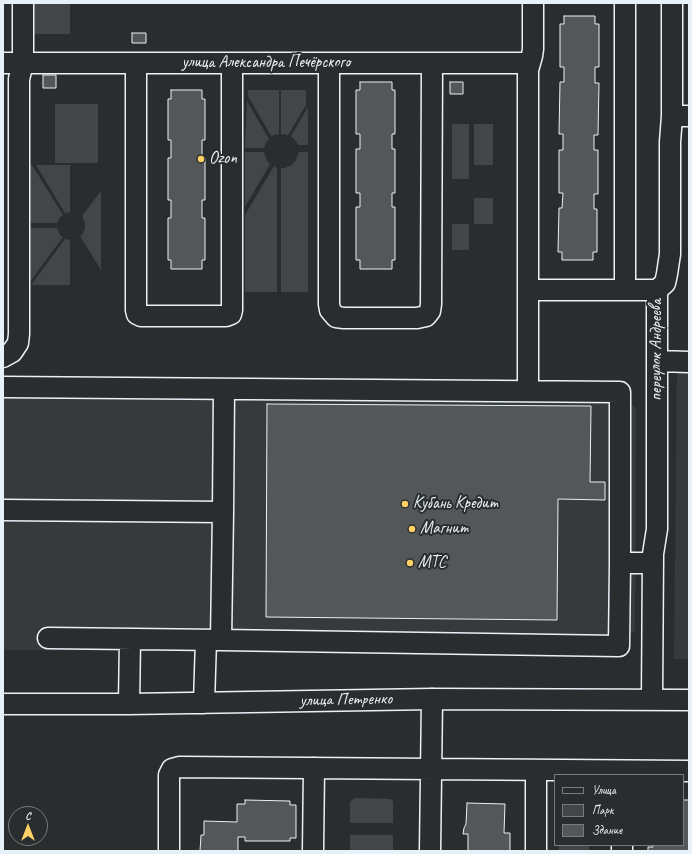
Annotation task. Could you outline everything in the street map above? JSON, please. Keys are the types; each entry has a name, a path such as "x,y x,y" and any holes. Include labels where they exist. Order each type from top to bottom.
{"street":[{"path":"3,357 12,352 18,343 19,334 19,79 13,63 23,3"},
{"path":"528,391 528,70 533,49 533,3"},
{"path":"624,290 625,3"},
{"name":"переулок Андреева","path":"652,699 652,554 657,529 657,290 665,283 670,254 670,142 680,116 672,3"},
{"name":"улица Александра Печёрского","path":"13,63 530,63"},
{"path":"136,63 137,314 142,316 226,316 231,314 232,310 232,63"},
{"path":"329,63 330,310 336,317 344,318 418,318 426,316 430,311 432,304 432,63"},
{"path":"528,290 657,290"},
{"path":"657,361 689,362"},
{"path":"3,387 620,392 619,646 48,638"},
{"path":"204,703 214,640 223,512 224,388"},
{"path":"3,510 223,512"},
{"path":"620,563 652,563"},
{"path":"129,704 130,639"},
{"path":"430,851 432,699"},
{"name":"улица Петренко","path":"3,704 129,704 432,699 689,700"},
{"path":"169,851 169,776 172,769 179,767 536,770 622,773 689,771"},
{"path":"313,851 314,768"},
{"path":"536,770 536,851"}],"shaded area":[{"path":"677,369 689,369 689,659 674,659"},
{"path":"3,381 611,384 636,408 635,630 610,653 3,650"}],"green space":[{"path":"33,3 70,3 70,34 33,34"},
{"path":"248,90 279,90 279,134 271,136 248,96"},
{"path":"281,90 306,90 306,105 288,135 281,134"},
{"path":"247,101 269,139 264,148 245,148"},
{"path":"55,104 98,104 98,163 55,163"},
{"path":"308,107 308,145 298,145 291,136"},
{"path":"452,124 469,124 469,179 452,179"},
{"path":"474,124 493,124 493,165 474,165"},
{"path":"245,152 264,152 267,161 270,164 245,207"},
{"path":"299,152 308,152 308,292 281,292 281,168 292,165"},
{"path":"29,165 32,165 63,215 57,223 29,223"},
{"path":"36,165 70,165 70,212 65,213"},
{"path":"274,166 277,168 277,292 245,292 245,215"},
{"path":"101,191 101,270 80,236 85,229 85,223 82,216"},
{"path":"474,198 493,198 493,224 474,224"},
{"path":"452,224 469,224 469,250 452,250"},
{"path":"29,228 57,228 60,235 63,237 29,283"},
{"path":"65,239 70,240 70,285 31,285"},
{"path":"355,798 392,800 393,823 350,823 350,802"},
{"path":"350,835 393,835 393,851 350,851"},
{"path":"559,846 589,846 589,851 559,851"}],"building":[{"path":"564,16 595,16 595,24 599,24 599,67 595,67 595,83 599,83 598,135 594,135 594,150 598,150 598,194 594,194 594,209 597,209 597,252 593,252 593,260 562,260 562,252 558,252 559,208 562,208 563,193 559,193 559,150 563,150 563,134 559,134 560,82 564,82 564,67 560,67 560,24 564,24"},
{"path":"132,33 146,33 146,43 132,43"},
{"path":"43,75 56,75 56,88 43,88"},
{"path":"360,82 392,82 392,90 395,90 395,134 392,134 392,149 395,149 395,193 392,193 392,207 395,207 395,260 392,260 392,269 360,269 360,260 356,260 356,207 360,207 360,193 356,193 356,149 360,149 360,134 356,134 356,90 360,90"},
{"path":"450,82 463,82 463,94 450,94"},
{"path":"171,90 202,90 202,99 205,99 205,140 202,140 202,158 205,158 205,200 202,200 202,218 205,218 205,260 202,260 202,269 171,269 171,260 168,260 168,218 171,218 171,200 168,200 168,158 171,158 171,140 168,140 168,99 171,99"},
{"name":"Магнит","path":"267,404 591,406 590,482 605,482 605,500 558,499 557,620 266,617"},
{"path":"245,800 290,801 290,805 296,805 296,838 290,838 290,841 245,841 245,837 238,837 238,851 200,851 201,835 204,835 204,821 237,822 237,804 245,804"},
{"path":"684,800 689,800 689,851 648,851 648,847 684,846"},
{"path":"467,803 505,804 504,833 510,833 510,851 468,851 468,834 463,834 466,824"}],"place":[{"name":"Ozon","path":"201,159"},
{"name":"Кубань Кредит","path":"405,504"},
{"name":"Магнит","path":"412,529"},
{"name":"МТС","path":"410,563"}]}
